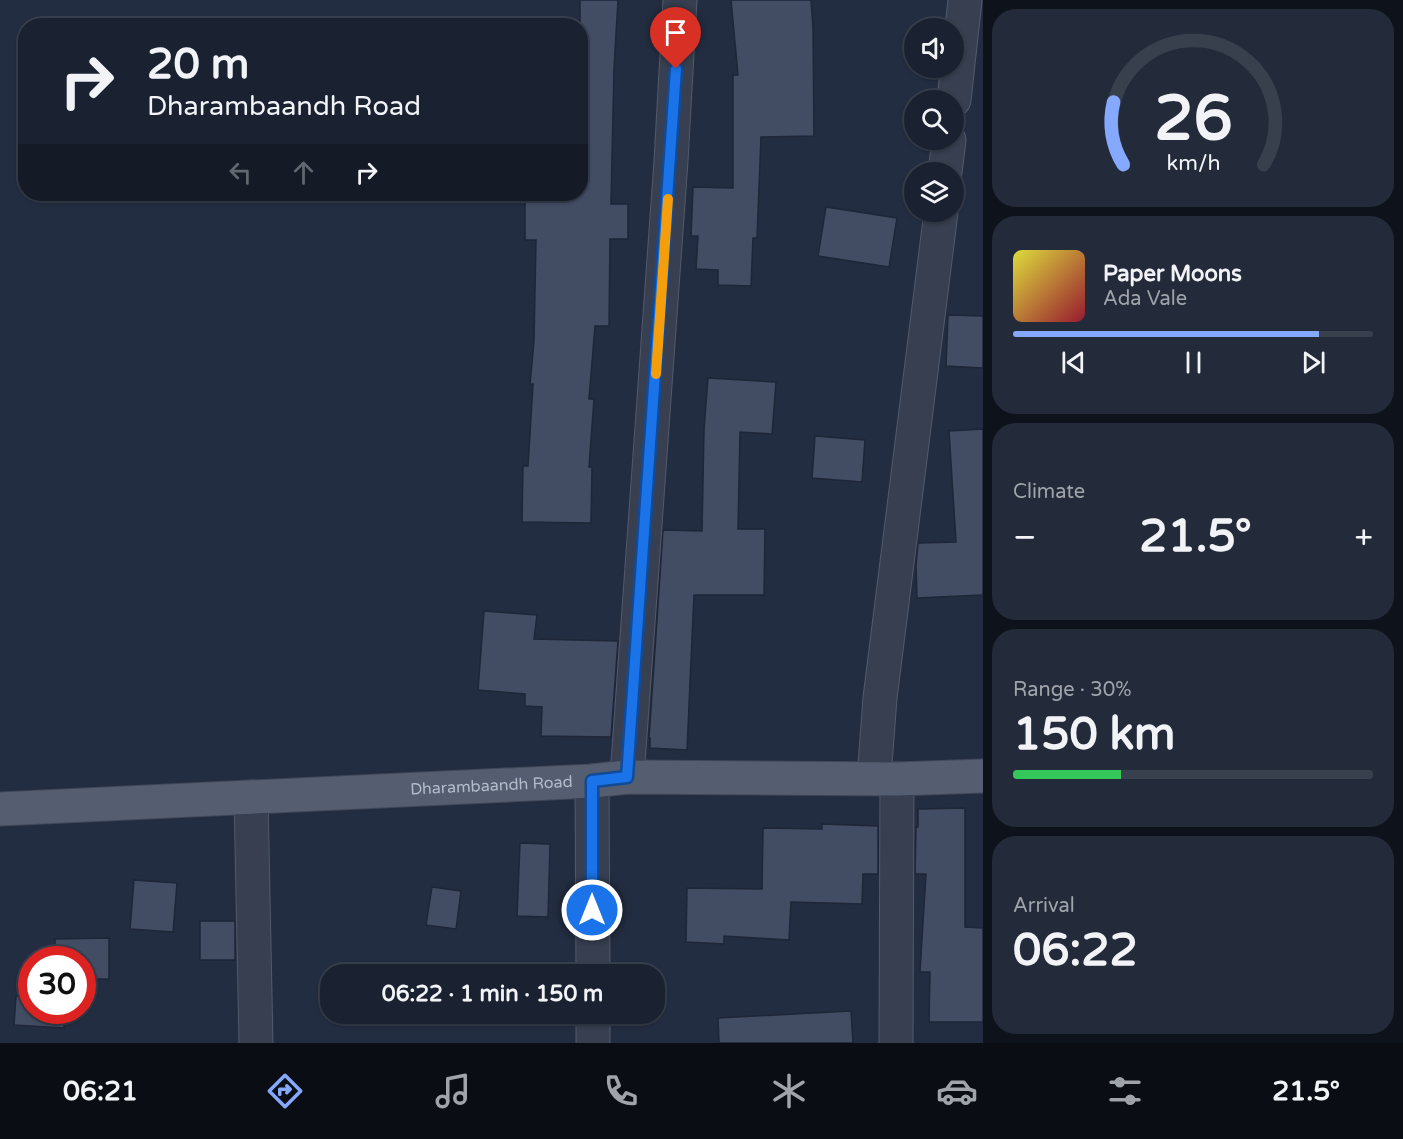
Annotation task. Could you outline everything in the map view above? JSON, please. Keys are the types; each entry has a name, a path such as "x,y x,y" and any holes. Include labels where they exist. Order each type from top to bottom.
{"main road":[{"name":"Dharambaandh Road","path":"0,809 592,781 627,777 983,776"}],"street":[{"path":"627,777 671,161 680,0"},
{"path":"955,90 965,0"},
{"path":"896,1043 886,778 880,698 940,222"},
{"path":"592,781 593,964"},
{"path":"251,797 256,1043"},
{"path":"593,1024 593,1043"}],"building":[{"path":"580,0 618,0 611,204 628,204 628,239 610,239 609,326 595,326 589,399 594,399 589,467 592,467 591,523 522,522 523,466 528,466 533,384 530,384 534,341 536,240 525,240 525,201 588,201 588,18 580,18"},
{"path":"731,0 811,0 813,27 814,136 761,137 757,238 753,238 751,286 718,285 718,270 696,269 698,236 691,236 693,187 733,188 733,75 738,75"},
{"path":"826,207 897,218 889,267 818,256"},
{"path":"948,315 983,316 983,368 946,366"},
{"path":"708,378 776,382 772,434 740,432 738,529 765,529 764,595 694,595 687,750 650,748 663,530 702,531 704,429"},
{"path":"983,429 983,595 917,598 918,543 956,542 949,431"},
{"path":"815,436 865,440 862,482 812,478"},
{"path":"484,611 537,615 534,639 618,641 611,737 541,736 542,707 525,706 525,694 478,690"},
{"path":"965,808 965,927 983,928 983,1022 929,1022 930,972 920,972 926,874 915,874 918,809"},
{"path":"822,824 878,826 878,874 863,874 862,904 791,902 789,940 724,936 724,944 686,942 687,888 762,889 763,828 822,829"},
{"path":"520,843 550,844 548,917 517,916"},
{"path":"134,880 177,883 173,932 130,929"},
{"path":"432,887 461,891 456,929 426,925"},
{"path":"200,921 235,921 235,960 200,960"},
{"path":"109,938 109,979 96,979 96,946 55,946 55,939"},
{"path":"16,996 18,996 18,1024 64,1024 64,1028 14,1025"},
{"path":"851,1011 853,1043 719,1043 718,1018"}],"slow traffic":[{"path":"656,374 668,199"}],"route":[{"path":"592,910 592,781 627,777 676,69"}]}
